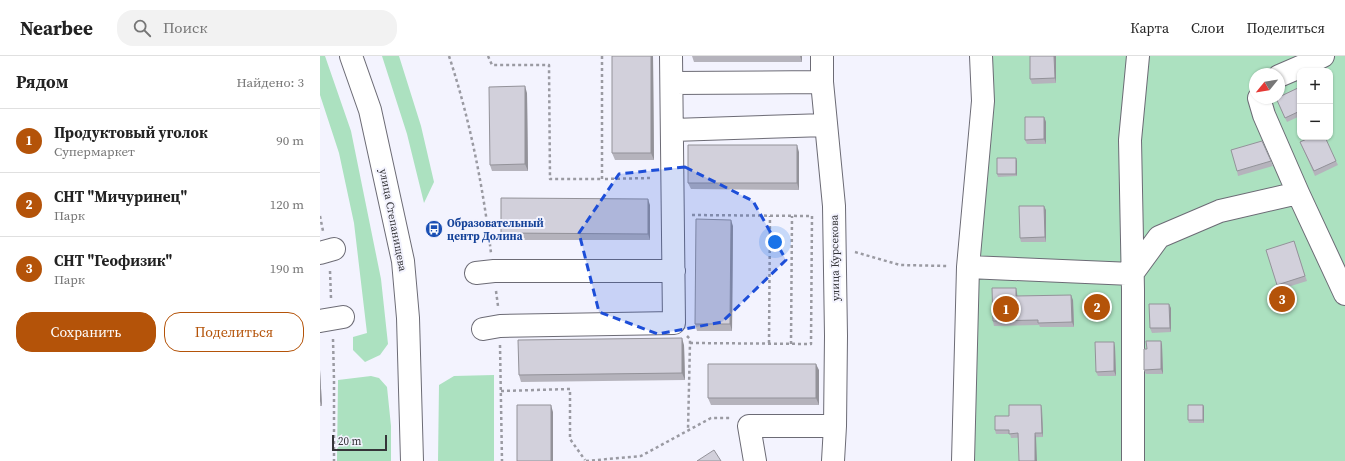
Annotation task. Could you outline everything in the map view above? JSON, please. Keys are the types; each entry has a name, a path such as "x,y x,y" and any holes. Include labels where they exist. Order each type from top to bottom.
{"street":[{"name":"улица Степанищева","path":"351,56 370,110 403,261 408,318 412,461"},
{"path":"483,329 500,326 674,323 671,56"},
{"name":"улица Курсекова","path":"822,56 822,82 834,206 836,336 833,461"},
{"path":"963,461 968,267 983,101 981,56"},
{"path":"1133,461 1130,140 1138,56"},
{"path":"1285,74 1323,56"},
{"path":"672,83 822,82"},
{"path":"1261,104 1264,115 1298,193 1345,294"},
{"path":"673,130 826,125"},
{"path":"1132,274 1160,238 1220,211 1298,193"},
{"path":"968,267 1132,274"},
{"path":"476,273 494,271 674,271"},
{"path":"320,321 342,317"},
{"path":"755,461 749,426 835,426"}],"path":[{"path":"488,56 492,65 549,65 550,179 673,178"},
{"path":"602,56 602,179"},
{"path":"673,215 812,216 811,344 690,343"},
{"path":"769,344 770,216"},
{"path":"791,344 792,216"},
{"path":"835,246 900,265 968,267"},
{"path":"674,323 690,339 688,431"},
{"path":"501,391 570,389 570,439 586,461 640,456 711,418 735,418 749,426"}],"highlighted area":[{"path":"685,167 753,201 786,260 722,322 658,334 599,312 579,233 619,174"}],"green space":[{"path":"320,56 325,56 351,131 381,279 388,344 380,355 365,362 353,350 353,337 367,333 354,223 339,153 320,95"},
{"path":"382,56 399,56 421,126 434,182 424,203 407,134"},
{"path":"971,56 1345,56 1345,461 970,461 975,154"},
{"path":"494,375 494,461 438,461 439,385 454,376"},
{"path":"371,376 379,378 387,387 391,426 391,461 337,461 338,380"}],"building":[{"path":"612,56 651,56 651,153 612,153"},
{"path":"1030,56 1054,56 1055,78 1030,79"},
{"path":"525,86 525,164 490,165 489,87"},
{"path":"1297,88 1297,112 1285,118 1279,104 1285,104 1285,94"},
{"path":"1025,117 1044,117 1044,139 1025,140"},
{"path":"1304,140 1326,140 1336,161 1314,171 1300,142"},
{"path":"1262,141 1271,161 1237,171 1231,150"},
{"path":"688,145 797,145 797,183 688,183"},
{"path":"997,158 1016,158 1016,174 997,174"},
{"path":"501,198 648,199 648,234 501,233"},
{"path":"1019,206 1044,206 1045,237 1020,238"},
{"path":"696,219 731,220 730,324 695,324"},
{"path":"1294,241 1305,276 1277,285 1266,250"},
{"path":"992,288 1016,288 1016,296 1071,295 1072,322 1038,323 1038,320 993,321"},
{"path":"1149,304 1169,304 1170,328 1150,328"},
{"path":"682,338 682,373 519,375 518,340"},
{"path":"1146,341 1161,341 1161,369 1144,370 1144,349 1147,349"},
{"path":"1095,342 1114,342 1114,371 1096,372"},
{"path":"708,364 816,364 816,398 708,398"},
{"path":"517,405 551,405 551,461 517,461"},
{"path":"1009,405 1041,405 1042,433 1035,433 1035,461 1019,461 1018,433 1009,434 1009,430 995,430 995,416 1009,416"},
{"path":"1188,405 1203,405 1203,420 1188,420"},
{"path":"714,450 721,461 697,461"}],"place":[{"name":"Образовательный центр Долина","path":"434,229"},
{"name":"СНТ \"Геофизик\"","path":"1282,299"},
{"name":"СНТ \"Мичуринец\"","path":"1097,307"},
{"name":"Продуктовый уголок","path":"1006,309"}]}
